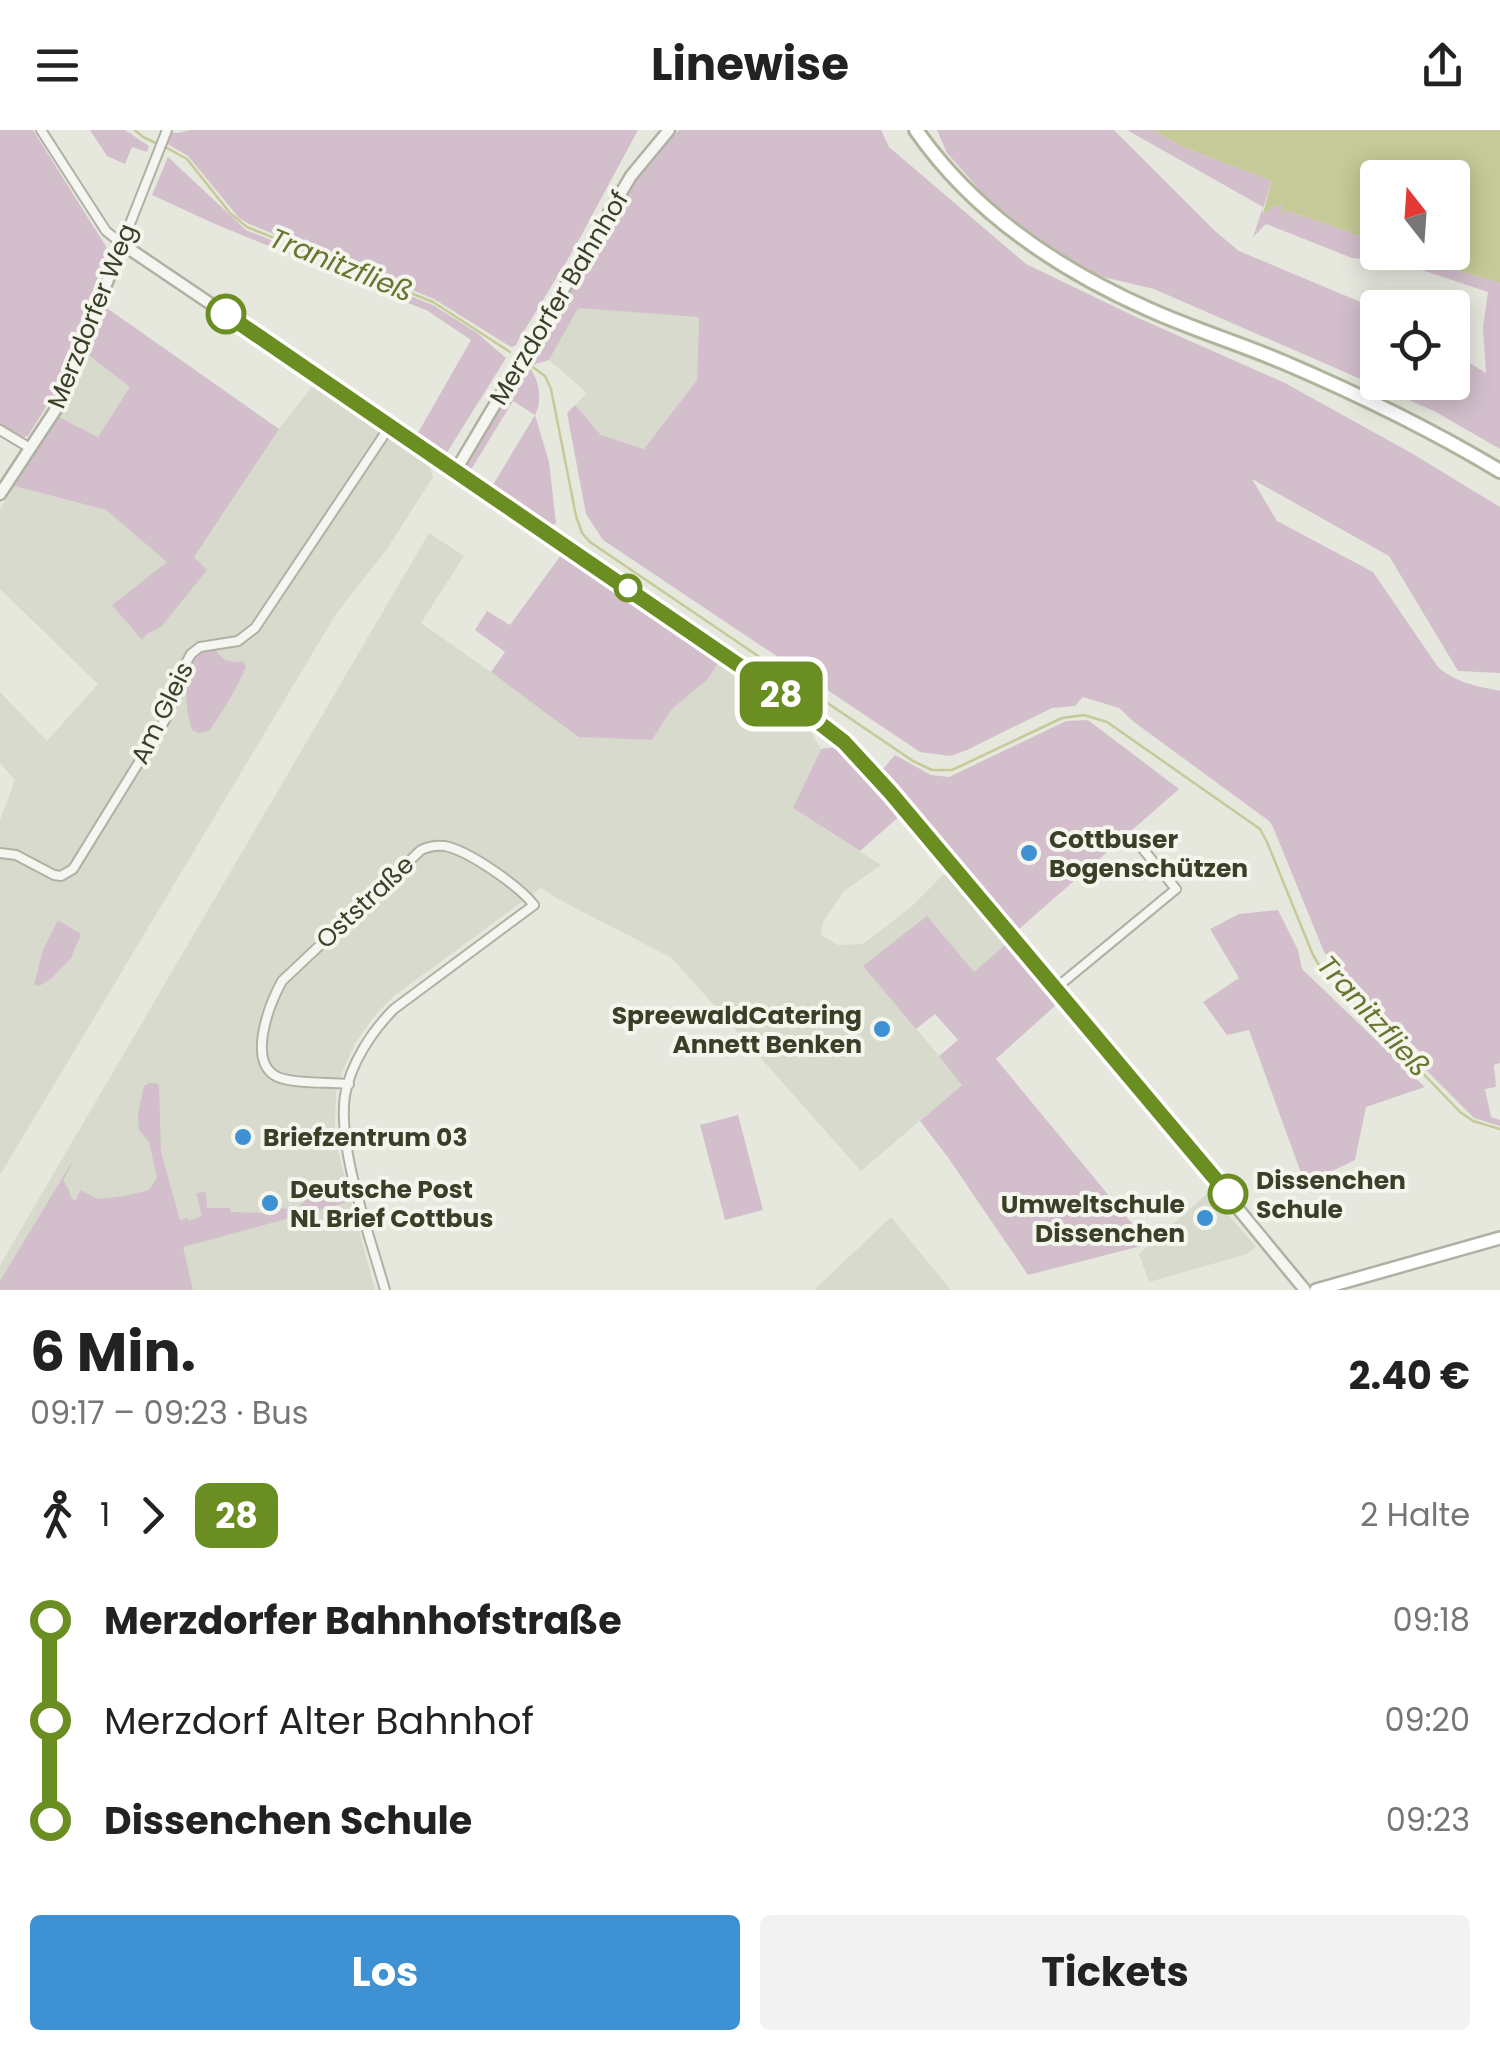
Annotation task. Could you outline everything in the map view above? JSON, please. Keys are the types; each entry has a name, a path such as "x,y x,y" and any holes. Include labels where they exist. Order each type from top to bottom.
{"main road":[{"path":"916,130 986,208 1057,262 1148,309 1370,400 1500,471"},
{"path":"1316,1290 1500,1238"}],"street":[{"path":"41,130 106,231 122,244 456,470 844,742 1056,988 1305,1290"},
{"name":"Merzdorfer Bahnhof","path":"456,470 632,176 669,130"},
{"name":"Merzdorfer Weg","path":"0,494 58,406 166,134"},
{"name":"Am Gleis","path":"0,853 16,855 54,875 61,876 73,869 165,720 191,654 200,647 238,641 250,634 390,426"},
{"path":"0,430 30,448"},
{"path":"1056,988 1176,889 1132,836"},
{"name":"Oststraße","path":"348,1084 283,1079 265,1065 260,1054 261,1041 282,981 420,850 429,846 450,847 516,886 534,905 387,1016 368,1042 348,1084 344,1112 346,1150 385,1290"}],"shaded area":[{"path":"0,130 33,130 107,248 51,399 24,437 0,425"},
{"path":"90,130 125,130 149,146 147,152 132,147 125,164 107,156"},
{"path":"638,130 574,249 511,347 434,299 239,218 188,156 166,143 170,132"},
{"path":"679,130 881,130 889,147 1026,264 1285,383 1500,507 1500,673 1458,671 1389,556 1252,479 1277,521 1373,572 1438,667 1459,680 1500,691 1500,1063 1494,1065 1496,1087 1485,1089 1491,1117 1500,1120 1500,1126 1474,1118 1421,1065 1427,1059 1334,966 1324,952 1269,821 1119,708 1083,697 1075,706 1052,708 950,756 920,752 603,540 586,514 567,413 575,405 601,435 644,449 697,380 699,317 578,308 549,360 535,364 531,370 539,392 535,415 513,401 469,473 466,464 644,166"},
{"path":"937,130 1114,130 1239,251 1360,302 1360,379 1154,289 1103,277 1055,253 990,202 947,153"},
{"path":"1127,130 1153,130 1181,146 1272,181 1262,212 1267,213 1284,200 1283,211 1360,236 1360,259 1266,224 1253,237 1263,207"},
{"path":"1153,130 1500,130 1500,283 1456,270 1470,270 1470,160 1360,160 1360,236 1286,210 1280,217 1284,201 1263,213 1272,181 1181,146"},
{"path":"168,157 246,230 433,305 477,333 506,358 446,454 415,438 471,340 428,311 152,195"},
{"path":"1422,270 1456,270 1500,283 1500,449 1409,400 1470,400 1470,363 1486,373 1483,328 1488,292"},
{"path":"104,306 279,429 194,557 207,570 161,627 142,640 112,605 167,562 106,510 14,486 59,417 98,437 130,387 86,353"},
{"path":"577,308 699,316 697,380 644,449 601,435 575,405 587,393 549,360"},
{"path":"86,353 131,387 98,437 59,417"},
{"path":"315,383 428,460 433,477 387,549 336,614 0,1175 0,820 15,780 0,763 0,692 47,741 98,684 0,589 0,509 14,486 106,510 168,562 112,605 146,634 161,627 206,569 184,549"},
{"path":"535,415 549,462 556,523 551,526 491,488"},
{"path":"429,533 464,556 421,623 577,737 652,740 672,709 707,680 721,659 796,708 821,749 793,808 881,865 844,891 823,922 821,935 838,945 863,944 911,907 945,873 1005,945 974,972 863,966 963,1084 861,1171 672,958 541,888 394,996 355,1043 343,1070 336,1092 336,1144 375,1290 0,1290 0,1265"},
{"path":"564,551 721,659 707,680 672,709 652,740 578,737 491,672 505,652 475,630 487,611 510,625"},
{"path":"214,648 226,660 243,661 246,667 209,731 199,733 192,730 188,714 187,677 197,656"},
{"name":"Cottbuser Bogenschützen","path":"1088,720 1179,789 1019,929 882,770 895,755 931,775 949,777 1066,721"},
{"path":"843,746 902,814 860,851 793,808 821,749"},
{"path":"1278,910 1298,950 1302,969 1425,1087 1366,1107 1355,1160 1305,1184 1249,1030 1227,1035 1203,1002 1239,978 1210,929 1239,914"},
{"path":"927,916 974,972 1005,945 1056,1005 996,1059 1149,1244 1028,1275 920,1121 962,1085 939,1056 958,1040 935,1014 916,1029 863,966"},
{"path":"58,920 81,934 71,958 52,978 34,985 43,950"},
{"path":"144,1086 159,1086 161,1152 180,1220 202,1216 196,1193 206,1192 207,1208 269,1213 269,1208 300,1209 305,1187 340,1179 346,1181 352,1201 183,1247 193,1290 0,1290 0,1281 75,1157 63,1181 72,1199 76,1200 80,1190 98,1199 149,1190 157,1178 149,1142 139,1130 138,1114"},
{"path":"738,1115 763,1210 725,1220 700,1125"},
{"name":"Umweltschule Dissenchen","path":"1209,1192 1256,1247 1247,1254 1149,1282 1139,1254"},
{"path":"891,1217 951,1290 814,1290"}],"waterway":[{"name":"Tranitzfließ","path":"135,130 158,144"},
{"name":"Tranitzfließ","path":"165,147 187,159 230,213 247,227 433,302 510,352"},
{"name":"Tranitzfließ","path":"534,368 545,376 551,389 576,516 590,542 913,761 932,770 952,770 1062,718 1084,715 1107,722 1260,829 1319,965 1460,1112 1473,1121 1500,1129"}],"bus line":[{"name":"28","path":"226,314 560,540 844,742 1228,1194"}],"place":[{"name":"Cottbuser Bogenschützen","path":"1029,853"},
{"name":"SpreewaldCatering Annett Benken","path":"882,1029"},
{"name":"Briefzentrum 03","path":"243,1137"},
{"name":"Dissenchen Schule","path":"1228,1194"},
{"name":"Deutsche Post NL Brief Cottbus","path":"270,1203"},
{"name":"Umweltschule Dissenchen","path":"1205,1218"}]}
